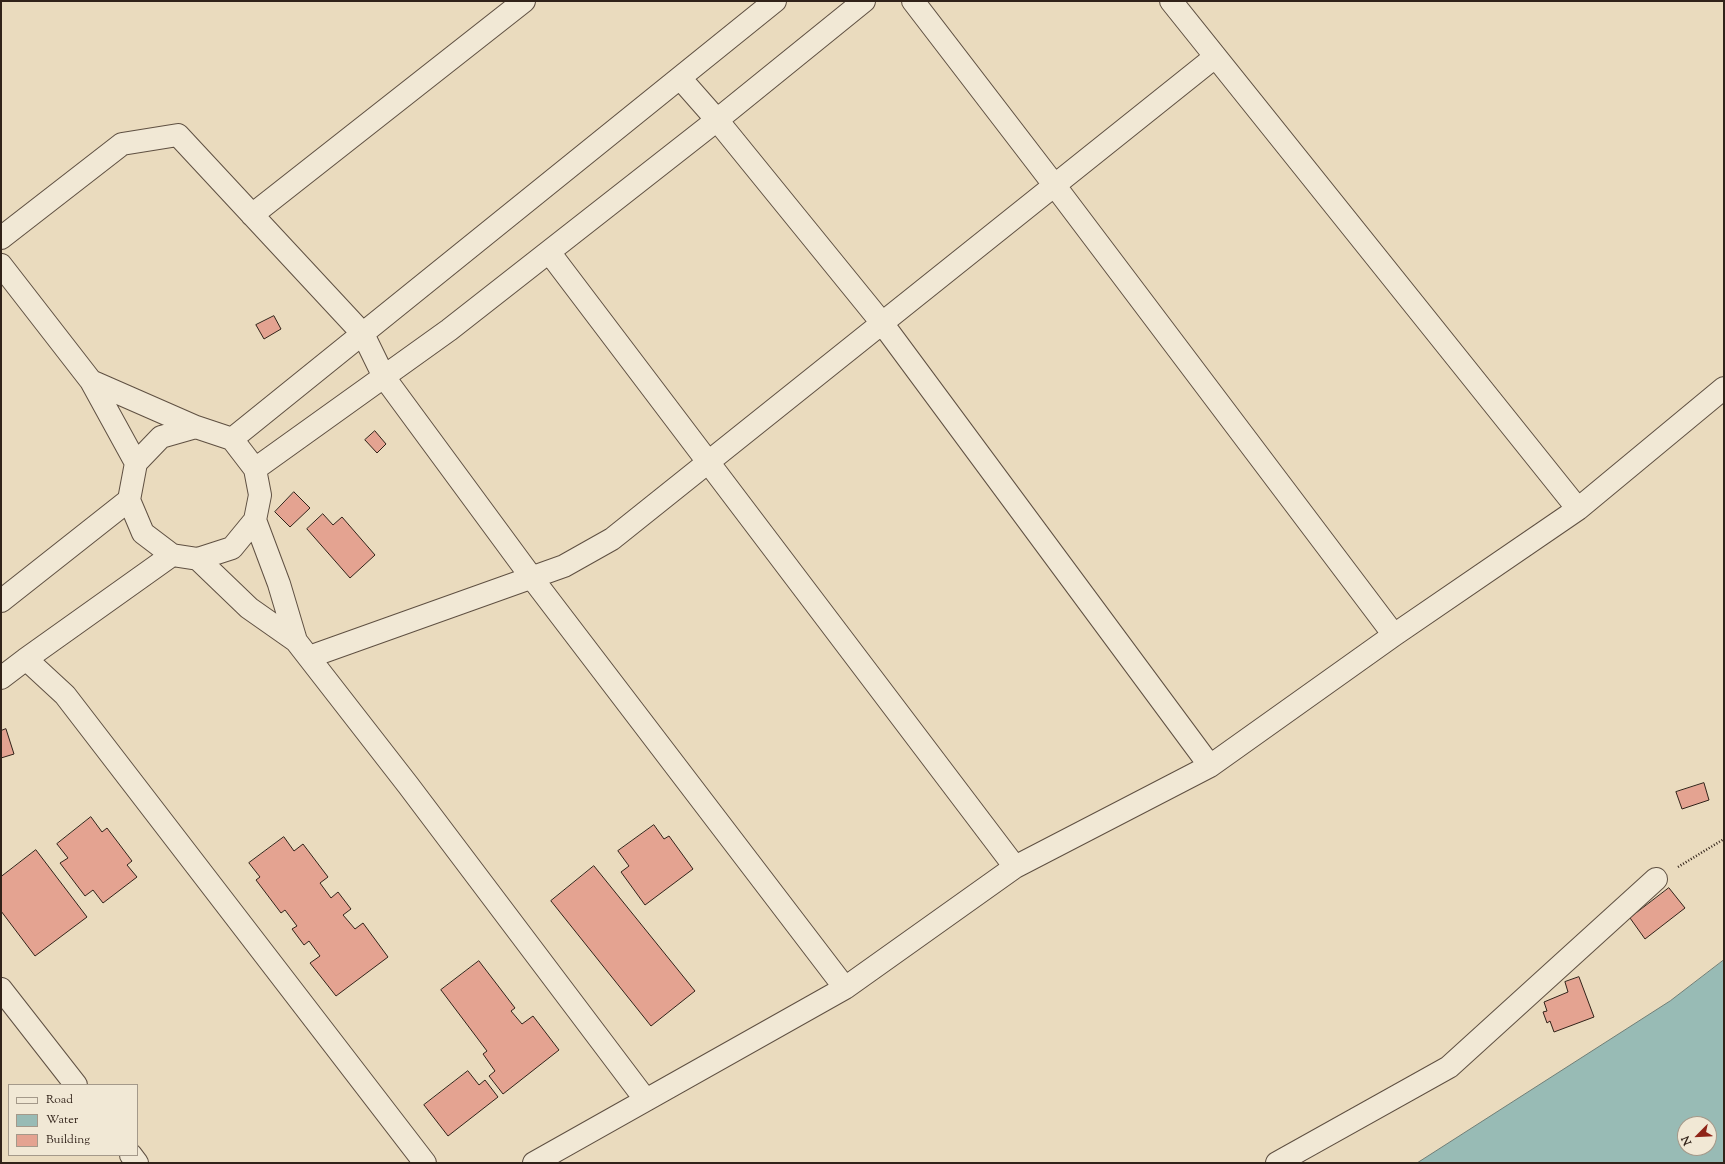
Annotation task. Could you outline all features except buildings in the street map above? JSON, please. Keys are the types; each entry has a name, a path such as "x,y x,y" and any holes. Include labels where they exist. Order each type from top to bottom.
{"street":[{"path":"252,215 524,1"},
{"path":"232,439 775,1"},
{"path":"255,469 449,330 717,120 864,1"},
{"path":"913,1 1055,186 1394,635"},
{"path":"1171,1 1578,509"},
{"path":"302,649 532,578 564,566 612,538 708,463 1215,57"},
{"path":"680,78 717,120 882,323 1210,766"},
{"path":"1,238 122,144 178,135 363,334 384,377 532,578 845,988"},
{"path":"549,252 1015,867"},
{"path":"1,265 91,380 136,463"},
{"path":"91,380 196,428 232,439 255,469 260,495 255,520 232,548 198,559 172,555 143,533 129,500 136,463 161,437 196,428"},
{"path":"534,1163 845,988 1015,867 1210,766 1394,635 1578,509 1724,388"},
{"path":"1,601 129,500"},
{"path":"255,520 302,649"},
{"path":"1,678 172,555"},
{"path":"198,559 248,608 302,649 413,791 645,1100"},
{"path":"26,659 65,695 425,1163"},
{"path":"1277,1163 1449,1067 1656,880"},
{"path":"1,988 75,1084"}],"path":[{"path":"1656,880 1724,839"}],"water":[{"path":"1724,960 1724,1163 1417,1163 1670,1001"}]}
